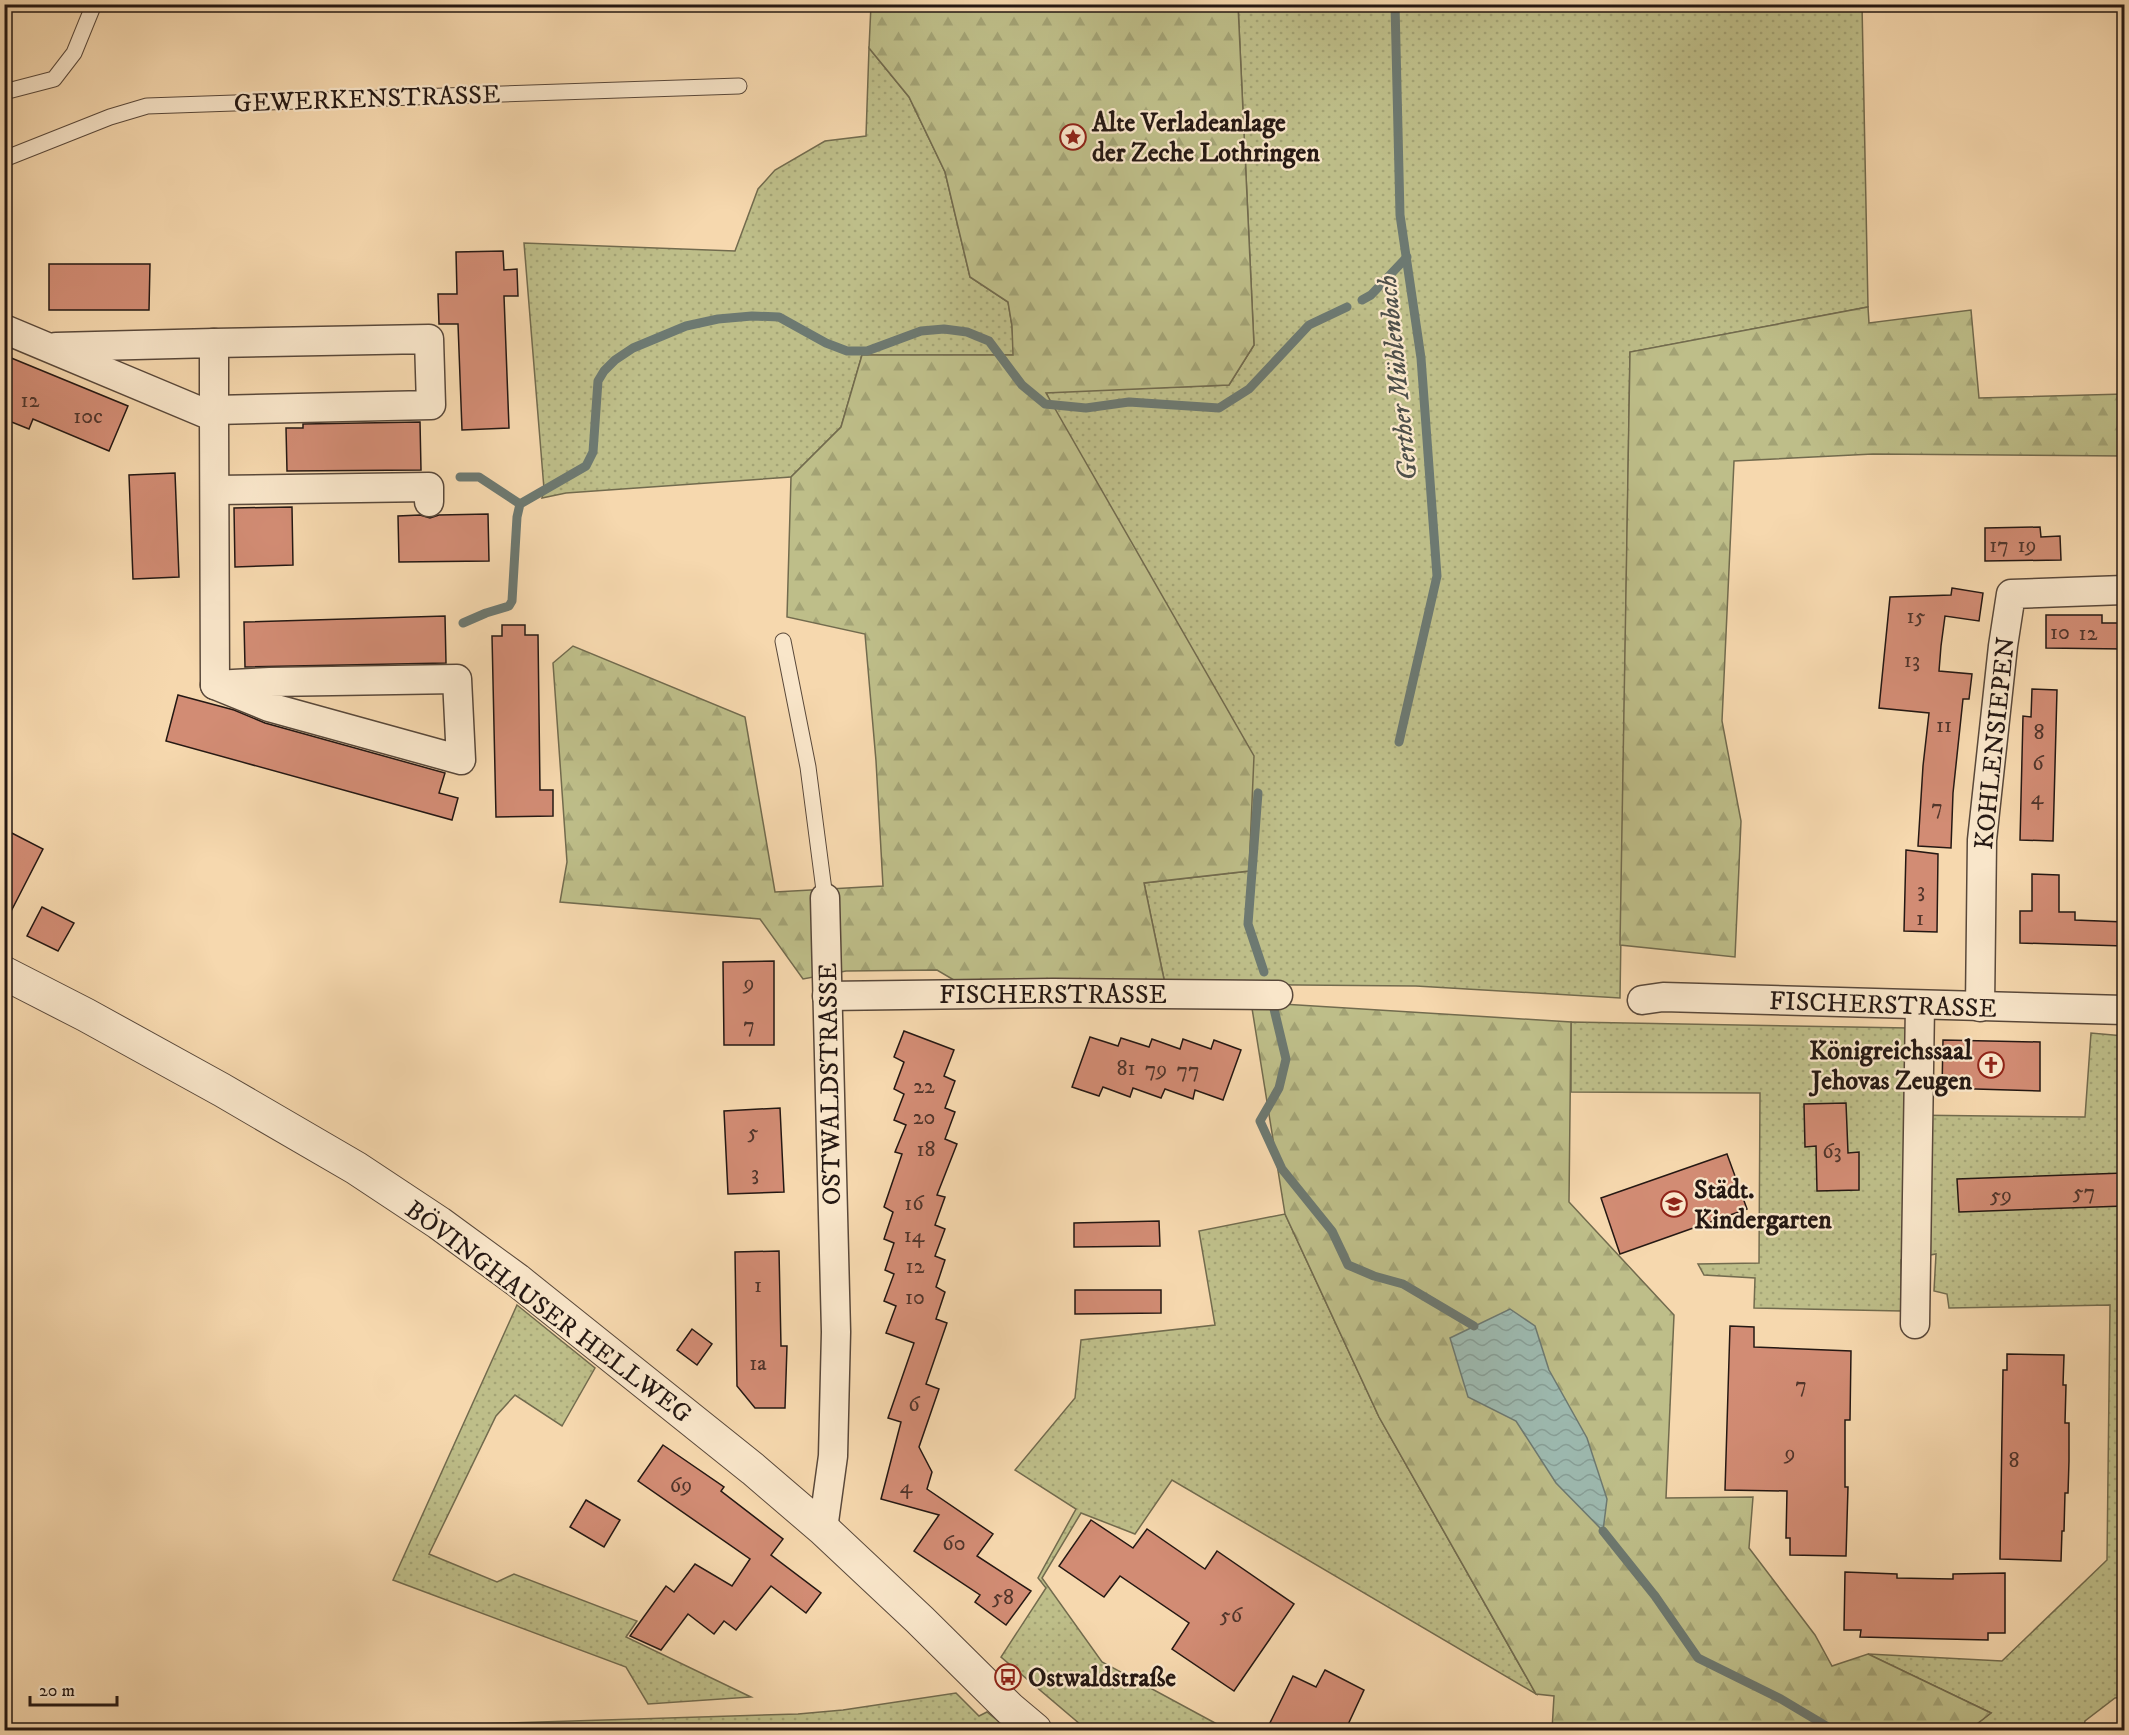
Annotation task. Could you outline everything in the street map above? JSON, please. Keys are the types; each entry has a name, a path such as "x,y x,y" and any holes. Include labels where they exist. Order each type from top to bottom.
{"street":[{"path":"4,329 45,347 214,413 431,405 429,339 45,347"},
{"path":"214,342 215,685"},
{"path":"215,490 429,487 429,502"},
{"name":"KOHLENSIEPEN","path":"1980,1007 1982,840 2003,646 2011,594 2124,590"},
{"path":"457,679 461,760 269,707 215,685 457,679"},
{"name":"OSTWALDSTRASSE","path":"823,1529 833,1456 836,1332 825,898"},
{"name":"BÖVINGHAUSER HELLWEG","path":"4,973 222,1090 356,1168 439,1223 517,1280 753,1469 823,1529 1035,1731"},
{"name":"FISCHERSTRASSE","path":"827,996 1053,993 1278,995"},
{"name":"FISCHERSTRASSE","path":"1642,1000 1664,997 2124,1010"},
{"path":"1915,1324 1920,1005"}],"lane":[{"path":"4,92 54,79 74,53 94,4"},
{"name":"GEWERKENSTRASSE","path":"4,159 110,117 147,106 739,86"},
{"name":"OSTWALDSTRASSE","path":"783,641 808,767 825,898"}],"green space":[{"path":"871,5 1238,5 1254,345 1229,385 1046,393 1254,756 1249,871 1144,883 1165,984 964,986 937,970 846,971 803,979 760,919 560,902 567,862 553,663 573,646 745,717 775,892 883,886 876,761 865,634 787,617 791,477 841,427 862,355 1013,355 1008,302 970,277 945,172 909,97 869,48"},
{"path":"1238,5 1862,5 1868,307 1630,352 1620,998 1416,986 1165,984 1144,883 1249,871 1046,392 1229,385 1254,345"},
{"path":"869,48 909,97 945,172 970,277 1008,302 1014,355 862,355 841,427 791,477 566,493 542,498 544,489 524,243 735,251 758,189 775,170 825,141 866,136"},
{"path":"1868,307 1869,323 1971,310 1979,398 2124,394 2124,456 1873,454 1734,461 1722,721 1741,821 1735,957 1620,945 1630,352"},
{"path":"1251,1002 1571,1022 1569,1202 1674,1315 1666,1498 1753,1497 1749,1548 1815,1635 1832,1666 1868,1654 1991,1713 1969,1730 1552,1730 1554,1696 1536,1694 1379,1417 1285,1214"},
{"path":"1571,1022 1908,1028 1904,1115 2085,1117 2091,1033 2124,1036 2124,1697 2115,1698 2085,1721 2083,1730 1969,1730 1991,1713 1868,1654 2002,1661 2107,1560 2110,1305 1949,1308 1947,1294 1934,1291 1936,1254 1901,1260 1901,1311 1754,1308 1755,1278 1704,1275 1698,1264 1759,1263 1760,1093 1571,1092"},
{"path":"1285,1214 1379,1417 1536,1694 1172,1480 1135,1534 1081,1513 1042,1578 1102,1662 1228,1730 1087,1730 1001,1657 1046,1588 1038,1578 1076,1509 1015,1470 1075,1398 1081,1340 1215,1325 1199,1231"},
{"path":"517,1305 595,1368 562,1426 515,1395 496,1416 429,1554 497,1582 514,1574 637,1621 626,1637 751,1697 648,1704 626,1667 393,1580"},
{"path":"956,1693 979,1716 987,1712 1009,1730 284,1730 798,1714 843,1710"}],"water":[{"path":"1510,1309 1535,1326 1549,1370 1587,1438 1607,1499 1603,1531 1556,1483 1516,1421 1468,1397 1450,1338"}],"building":[{"path":"503,251 504,270 517,269 518,296 504,296 509,428 462,430 458,324 439,324 438,294 457,294 456,252"},
{"path":"49,264 150,264 149,310 49,310"},
{"path":"4,355 128,406 109,451 33,419 29,429 4,419"},
{"path":"420,422 421,470 287,471 286,428 303,428 303,424"},
{"path":"175,473 179,577 133,579 129,475"},
{"path":"292,507 293,565 235,567 234,508"},
{"path":"488,514 489,561 399,562 398,516 420,515 430,518 439,515"},
{"path":"2040,527 2041,537 2060,536 2061,560 1985,561 1985,528"},
{"path":"1952,588 1983,593 1979,621 1945,616 1941,646 1939,671 1972,674 1969,699 1963,699 1953,793 1951,848 1918,846 1929,713 1879,708 1890,597 1951,595"},
{"path":"2046,615 2102,615 2102,623 2124,623 2124,649 2046,648"},
{"path":"445,616 446,663 245,667 244,622"},
{"path":"502,625 525,625 525,635 538,635 540,790 553,790 553,816 496,817 492,636 502,636"},
{"path":"2032,689 2057,690 2053,841 2020,840 2023,716 2031,717"},
{"path":"178,695 234,710 265,723 445,773 439,793 458,798 452,820 166,741"},
{"path":"4,829 43,849 4,925"},
{"path":"1906,850 1938,854 1937,932 1904,931"},
{"path":"2032,874 2059,875 2059,912 2075,912 2075,920 2124,922 2124,946 2020,943 2020,911 2032,911"},
{"path":"42,907 74,923 58,951 27,936"},
{"path":"774,961 774,1045 724,1045 723,962"},
{"path":"904,1031 954,1050 944,1076 955,1081 945,1108 955,1112 945,1139 957,1144 937,1195 945,1197 935,1225 945,1229 935,1256 945,1260 936,1287 945,1292 936,1319 947,1323 926,1384 939,1389 919,1447 932,1472 927,1489 993,1534 977,1556 1031,1591 1006,1625 975,1602 980,1595 914,1551 939,1515 881,1499 901,1422 888,1418 914,1343 886,1333 896,1306 884,1301 894,1274 885,1270 894,1243 884,1239 893,1212 884,1207 902,1154 895,1152 906,1125 894,1120 904,1094 894,1089 904,1062 894,1057"},
{"path":"1090,1037 1118,1046 1121,1038 1149,1047 1152,1039 1180,1049 1183,1039 1211,1049 1214,1040 1241,1050 1223,1100 1195,1090 1193,1099 1165,1089 1161,1098 1133,1088 1130,1097 1103,1087 1099,1096 1072,1087"},
{"name":"Königreichssaal Jehovas Zeugen","path":"1943,1040 2040,1042 2040,1091 1942,1088"},
{"path":"1846,1103 1848,1153 1859,1152 1859,1190 1817,1191 1816,1146 1805,1147 1804,1104"},
{"path":"780,1108 784,1192 728,1194 724,1111"},
{"name":"Städt. Kindergarten","path":"1727,1154 1747,1209 1620,1254 1601,1198"},
{"path":"2124,1173 2124,1206 1959,1212 1957,1179"},
{"path":"1159,1221 1160,1246 1074,1247 1074,1223"},
{"path":"779,1251 781,1346 787,1346 785,1408 755,1408 737,1386 735,1252"},
{"path":"1075,1290 1161,1290 1161,1313 1075,1314"},
{"path":"1730,1326 1754,1327 1754,1347 1851,1351 1850,1420 1845,1420 1845,1487 1848,1487 1846,1556 1790,1555 1790,1538 1786,1538 1787,1491 1725,1490"},
{"path":"692,1329 712,1344 697,1365 677,1350"},
{"path":"2007,1354 2064,1355 2063,1385 2066,1385 2065,1423 2069,1423 2069,1461 2061,1561 2000,1559 2003,1370 2007,1370"},
{"path":"663,1445 724,1487 721,1491 783,1539 771,1555 821,1593 806,1613 771,1586 736,1630 724,1621 714,1634 688,1614 661,1650 630,1636 666,1586 674,1592 695,1564 732,1586 750,1559 638,1481"},
{"path":"586,1500 620,1520 604,1547 570,1527"},
{"path":"1091,1520 1133,1548 1147,1529 1205,1569 1217,1551 1294,1604 1234,1691 1172,1649 1189,1623 1120,1576 1104,1597 1059,1566"},
{"path":"1845,1572 1897,1574 1897,1578 1953,1579 1953,1574 2005,1573 2005,1633 1988,1633 1988,1640 1860,1637 1861,1630 1844,1630"},
{"path":"1325,1670 1364,1690 1345,1731 1266,1731 1293,1676 1316,1687"}],"waterway":[{"name":"Gerther Mühlenbach","path":"1395,4 1400,215 1421,358 1437,576 1399,742"},
{"path":"1362,300 1371,295 1407,257"},
{"path":"463,623 509,606 512,601 517,517 520,504 586,466 593,452 598,381 604,371 633,348 686,326 718,319 752,316 779,317 826,343 847,351 867,351 921,331 944,329 967,332 989,341 1022,385 1045,404 1086,408 1129,402 1219,408 1249,389 1309,325 1347,307"},
{"path":"460,477 479,477 520,504"},
{"name":"Gerther Mühlenbach","path":"1258,793 1248,924 1264,972"},
{"name":"Gerther Mühlenbach","path":"1274,1009 1286,1059 1279,1088 1260,1121 1282,1169 1332,1231 1348,1265 1374,1276 1403,1284 1474,1326"},
{"name":"Gerther Mühlenbach","path":"1603,1531 1655,1596 1698,1658 1781,1699 1833,1730"}],"place":[{"name":"Alte Verladeanlage der Zeche Lothringen","path":"1073,137"},
{"name":"Königreichssaal Jehovas Zeugen","path":"1991,1065"},
{"name":"Städt. Kindergarten","path":"1674,1204"},
{"name":"Ostwaldstraße","path":"1008,1677"}]}
